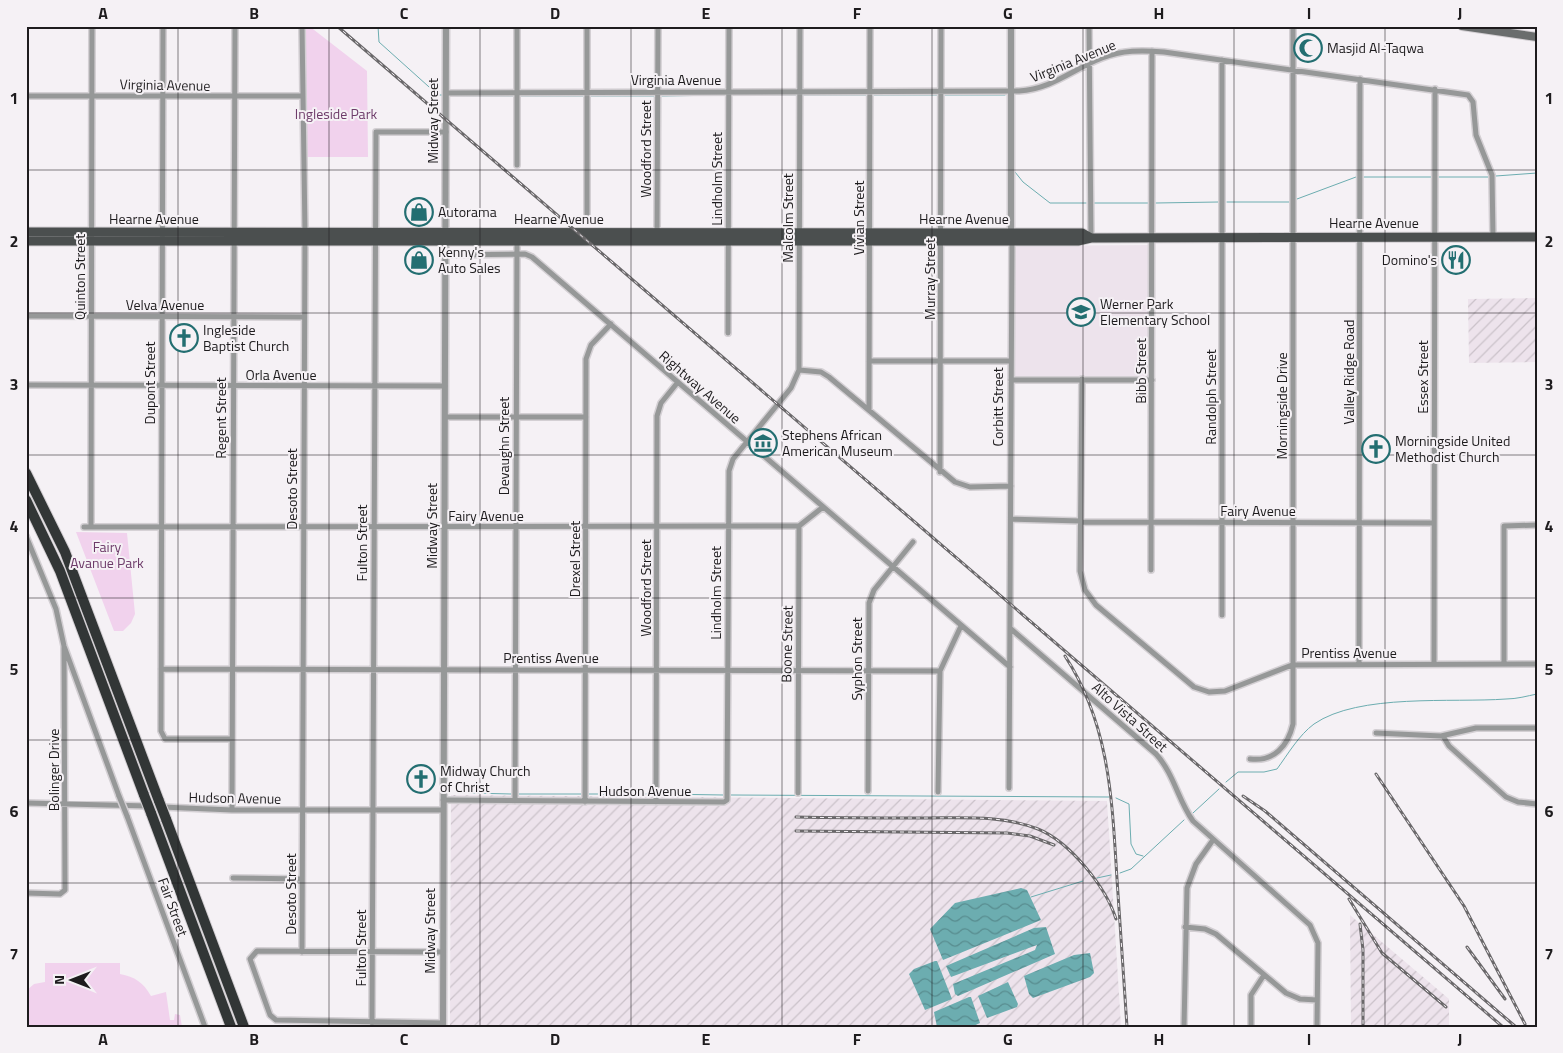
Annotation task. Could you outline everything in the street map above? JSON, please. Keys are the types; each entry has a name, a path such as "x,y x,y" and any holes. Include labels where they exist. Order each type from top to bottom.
{"highway":[{"path":"26,473 65,552 244,1027"},
{"path":"26,500 60,571 231,1027"}],"main road":[{"path":"1462,26 1537,37"},
{"name":"Hearne Avenue","path":"26,232 91,237"},
{"name":"Hearne Avenue","path":"26,241 91,237 1011,237 1082,234 1091,238 1537,237"},
{"name":"Hearne Avenue","path":"446,237 517,242 657,237"}],"street":[{"name":"Quinton Street","path":"91,527 92,26"},
{"name":"Dupont Street","path":"163,26 161,730 165,739 232,739"},
{"name":"Regent Street","path":"232,810 234,26"},
{"name":"Desoto Street","path":"302,26 304,237 302,952"},
{"name":"Midway Street","path":"443,1025 446,26"},
{"path":"517,26 517,165"},
{"path":"586,214 587,26"},
{"name":"Woodford Street","path":"657,237 658,26"},
{"name":"Lindholm Street","path":"728,333 729,26"},
{"name":"Malcolm Street","path":"778,405 794,383 799,370 800,26"},
{"name":"Vivian Street","path":"869,410 870,26"},
{"name":"Murray Street","path":"940,472 941,26"},
{"name":"Corbitt Street","path":"1009,788 1011,26"},
{"path":"1089,26 1091,238"},
{"name":"Morningside Drive","path":"1250,759 1270,757 1280,750 1288,739 1293,724 1293,26"},
{"name":"Virginia Avenue","path":"446,93 1034,90 1050,85 1089,64 1117,54 1138,50 1464,93 1470,96 1473,102 1476,135 1492,175 1493,237"},
{"name":"Bibb Street","path":"1151,570 1152,51"},
{"name":"Randolph Street","path":"1222,60 1222,615"},
{"name":"Valley Ridge Road","path":"1359,664 1360,79"},
{"name":"Essex Street","path":"1434,90 1434,664"},
{"name":"Virginia Avenue","path":"26,96 233,98 303,96"},
{"name":"Fulton Street","path":"372,1023 376,132 446,132"},
{"name":"Devaughn Street","path":"514,802 517,242"},
{"name":"Rightway Avenue","path":"446,255 516,254 532,258 1010,668"},
{"name":"Velva Avenue","path":"26,316 304,317"},
{"name":"Drexel Street","path":"585,802 587,352 611,324"},
{"path":"869,361 1011,361"},
{"path":"799,370 821,372 829,376 948,478 962,485 1011,486"},
{"path":"1011,380 1152,380"},
{"path":"1081,522 1082,380"},
{"name":"Woodford Street","path":"656,802 657,416 660,403 678,382"},
{"name":"Orla Avenue","path":"26,385 445,386"},
{"name":"Lindholm Street","path":"727,800 729,471 733,459 778,405"},
{"path":"445,417 586,417"},
{"path":"799,526 823,506"},
{"name":"Fairy Avenue","path":"1010,519 1152,523 1434,523"},
{"name":"Prentiss Avenue","path":"1081,522 1080,571 1085,590 1096,605 1189,684 1199,689 1210,692 1225,691 1292,665 1537,664"},
{"path":"1504,664 1504,526 1537,525"},
{"name":"Fairy Avenue","path":"84,527 658,528 799,526"},
{"name":"Boone Street","path":"798,793 799,526"},
{"name":"Bolinger Drive","path":"26,536 56,609 64,646 119,796"},
{"name":"Syphon Street","path":"868,791 869,603 874,590 913,542"},
{"path":"938,792 940,670 961,626"},
{"name":"Alto Vista Street","path":"1010,629 1156,754 1167,768 1189,815 1213,840 1306,920 1314,930 1317,940 1318,1000"},
{"name":"Bolinger Drive","path":"26,893 63,893 65,890 64,646"},
{"name":"Prentiss Avenue","path":"161,669 940,670"},
{"path":"1376,733 1443,736 1476,728 1537,728"},
{"path":"1443,736 1450,746 1506,797 1518,802 1537,804"},
{"name":"Fair Street","path":"119,796 205,1027"},
{"name":"Hudson Avenue","path":"443,800 724,802 727,800"},
{"name":"Hudson Avenue","path":"26,803 232,810 443,810"},
{"path":"1184,1027 1185,899 1189,881 1196,864 1213,840"},
{"path":"233,878 302,879"},
{"path":"1185,927 1205,929 1216,934 1293,997 1318,1000 1317,1027"},
{"path":"443,952 258,951 251,956 251,962 272,1018 280,1022 323,1025 372,1023 443,1025"},
{"path":"1251,1027 1252,995 1264,975"}],"shaded area":[{"name":"Werner Park Elementary School","path":"1148,245 1149,377 1014,377 1014,246"},
{"path":"1537,298 1537,362 1469,363 1468,299"},
{"path":"451,795 1107,801 1121,1027 450,1027"},
{"path":"1350,915 1449,999 1449,1027 1351,1027"}],"green space":[{"name":"Ingleside Park","path":"304,26 309,26 367,71 368,157 306,157"},
{"name":"Fairy Avanue Park","path":"76,532 127,533 135,614 131,623 123,631 114,631"},
{"path":"45,963 120,963 120,974 138,981 151,996 166,992 170,1020 174,1020 175,1014 180,1015 182,1027 26,1027 26,991 34,984 45,982"}],"water":[{"path":"1021,888 1027,890 1041,920 943,960 930,929 955,903"},
{"path":"1046,927 1055,954 958,996 955,994 953,984 1035,950 1037,945 951,977 946,966 1034,928"},
{"path":"1090,953 1094,973 1090,977 1033,998 1029,994 1024,976 1074,955"},
{"path":"937,961 952,999 925,1010 909,974 914,969"},
{"path":"1008,982 1018,1004 1017,1007 987,1018 978,996"},
{"path":"971,997 980,1023 971,1027 937,1027 934,1012"}],"waterway":[{"path":"378,26 379,42 438,95 442,95"},
{"path":"662,96 725,95"},
{"path":"732,95 796,95"},
{"path":"803,95 866,95"},
{"path":"874,95 937,95"},
{"path":"945,95 1005,95"},
{"path":"450,96 513,96"},
{"path":"520,96 583,96"},
{"path":"591,96 654,96"},
{"path":"1015,172 1023,182 1050,203 1086,203"},
{"path":"1496,176 1537,173"},
{"path":"1297,199 1356,177"},
{"path":"1364,177 1431,177"},
{"path":"1439,177 1488,177"},
{"path":"1156,203 1219,202"},
{"path":"1227,202 1290,202"},
{"path":"1094,203 1148,203"},
{"path":"1226,782 1238,772 1264,772 1277,769 1309,728 1333,714 1355,708 1407,701 1510,699 1537,694"},
{"path":"1193,813 1219,789"},
{"path":"469,793 511,794"},
{"path":"518,794 581,794"},
{"path":"589,794 652,794"},
{"path":"660,794 723,795"},
{"path":"731,795 1109,797"},
{"path":"1116,798 1129,804 1131,844 1136,854 1143,856"},
{"path":"1120,873 1131,869 1184,820"},
{"path":"1097,878 1111,875"},
{"path":"1031,897 1083,881"}],"railway":[{"path":"337,26 1503,1027"},
{"path":"1529,26 1537,27"},
{"path":"1065,656 1080,682 1091,709 1100,736 1106,764 1113,821 1127,1027"},
{"path":"1376,774 1464,906 1525,1024"},
{"path":"1243,796 1265,811 1516,1027"},
{"path":"796,817 982,818 1011,821 1038,829 1062,844 1085,867 1104,893 1116,919"},
{"path":"796,831 1007,833 1030,836 1054,845"},
{"path":"1349,899 1382,953 1446,1007"},
{"path":"1360,924 1363,950 1363,1027"},
{"path":"1467,947 1505,999"}],"place":[{"name":"Masjid Al-Taqwa","path":"1308,48"},
{"name":"Autorama","path":"419,212"},
{"name":"Kenny's Auto Sales","path":"419,260"},
{"name":"Domino's","path":"1456,260"},
{"name":"Werner Park Elementary School","path":"1081,312"},
{"name":"Ingleside Baptist Church","path":"184,338"},
{"name":"Stephens African American Museum","path":"763,443"},
{"name":"Morningside United Methodist Church","path":"1376,449"},
{"name":"Midway Church of Christ","path":"421,779"}]}
